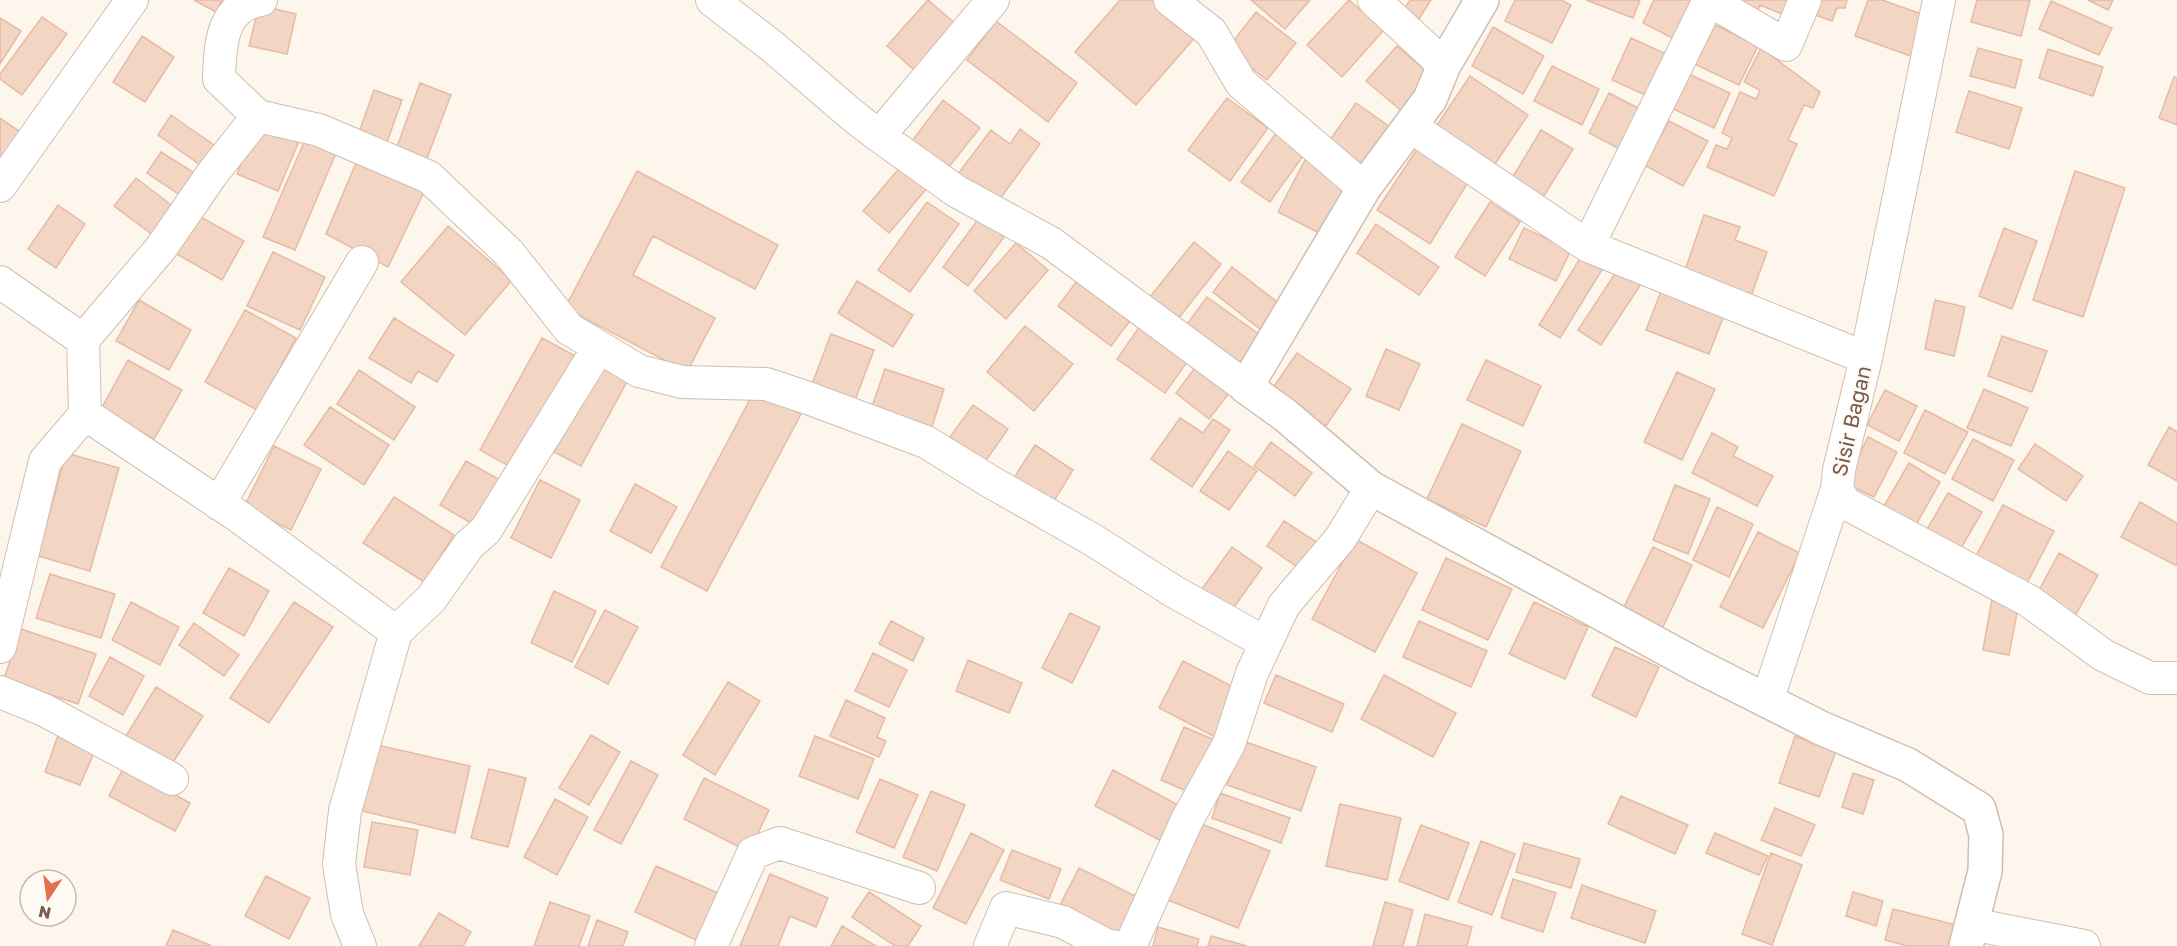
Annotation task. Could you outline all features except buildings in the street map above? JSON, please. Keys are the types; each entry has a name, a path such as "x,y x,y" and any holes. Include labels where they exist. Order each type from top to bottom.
{"street":[{"path":"0,186 132,0"},
{"path":"261,0 248,2 231,17 220,44 219,79 258,116 319,130 429,177 508,253 569,329 639,370 681,382 766,384 926,442 1093,540 1173,591 1266,643"},
{"path":"712,0 773,47 852,116 879,136 956,191 1051,243 1285,415 1371,488 1696,665 1821,728 1908,765 1979,809 1986,835 1985,871 1968,935 2084,946"},
{"path":"879,136 993,0"},
{"path":"1170,0 1211,32 1241,82 1364,188"},
{"path":"1374,0 1443,65"},
{"path":"1246,387 1364,188 1430,99 1443,65 1482,0"},
{"path":"1588,246 1709,0 1786,45 1805,0"},
{"name":"Sisir Bagan","path":"1939,0 1866,358 1839,470 1837,489 1845,503 2029,601 2103,655 2150,678 2177,678"},
{"path":"0,647 45,461 85,414 83,340 161,248 212,174 258,116"},
{"path":"1410,126 1588,246 1866,358"},
{"path":"219,504 362,262"},
{"path":"0,282 83,340"},
{"path":"360,946 347,914 339,864 345,811 396,632 431,599 469,545 486,530 599,347"},
{"path":"85,414 219,504 396,632"},
{"path":"1125,946 1132,942 1187,820 1229,744 1252,673 1284,605 1340,539 1371,488"},
{"path":"1767,701 1837,489"},
{"path":"0,692 44,710 172,778"},
{"path":"711,946 753,853 780,843 919,888"},
{"path":"990,946 1006,909 1064,922 1112,946"}]}
